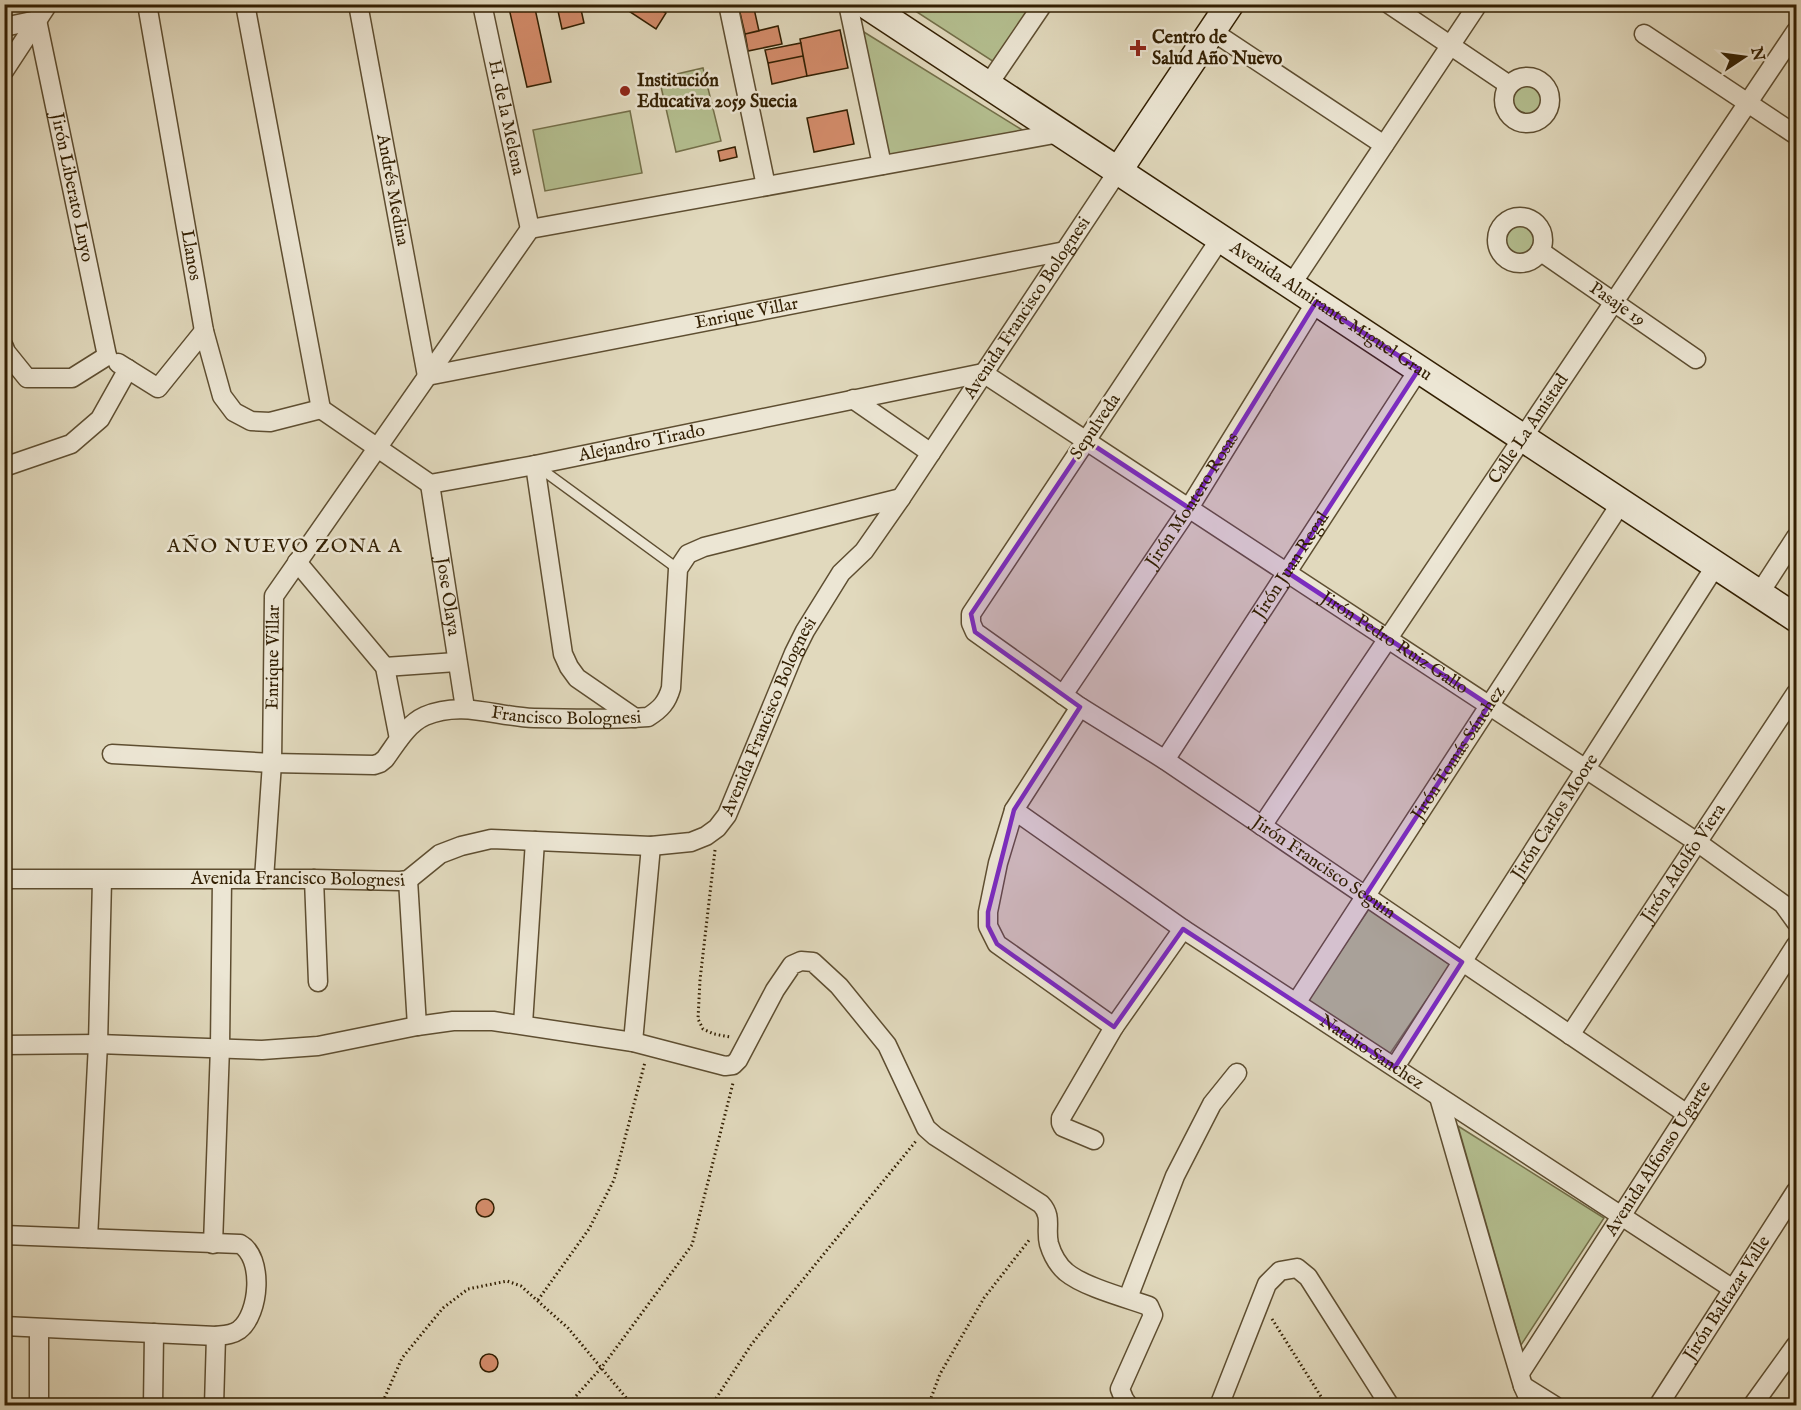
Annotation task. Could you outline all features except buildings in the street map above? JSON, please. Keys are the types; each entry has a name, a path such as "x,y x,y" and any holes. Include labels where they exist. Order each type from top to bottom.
{"street":[{"path":"6,64 48,4"},
{"name":"Llanos","path":"147,4 204,331 222,396 234,412 251,421 270,422 321,409"},
{"path":"245,4 321,409 430,484"},
{"name":"Andrés Medina","path":"358,4 427,376"},
{"name":"H. de la Melena","path":"482,4 530,228"},
{"path":"728,4 766,186"},
{"path":"848,4 882,165"},
{"name":"Avenida Almirante Miguel Grau","path":"865,4 1797,618"},
{"path":"988,86 1042,4"},
{"name":"Avenida Francisco Bolognesi","path":"4,879 400,881 408,880 440,854 491,839 651,846 691,842 706,836 717,828 726,815 794,653 841,573 864,551 901,498 1230,4"},
{"path":"1389,4 1509,85"},
{"path":"1291,285 1478,4"},
{"path":"4,27 37,20"},
{"name":"Jirón Liberato Luyo","path":"37,20 107,356"},
{"path":"1212,31 1384,146"},
{"name":"Calle La Amistad","path":"1262,826 1797,32"},
{"path":"1644,34 1797,135"},
{"path":"530,228 1060,133"},
{"name":"Enrique Villar","path":"264,879 272,763 274,596 530,228"},
{"name":"Sepulveda","path":"971,614 1220,239"},
{"name":"Enrique Villar","path":"427,376 1065,251"},
{"name":"Pasaje 19","path":"1539,251 1696,359"},
{"name":"Jirón Montero Rosas","path":"1063,695 1189,508 1316,302"},
{"path":"4,347 27,378 72,378 107,356 156,388 160,387 204,331"},
{"path":"4,467 70,444 100,419 128,369"},
{"name":"Jirón Juan Regal","path":"1165,760 1419,369"},
{"name":"Jirón Pedro Ruiz Gallo","path":"983,373 1697,842 1783,904 1797,922"},
{"name":"Alejandro Tirado","path":"430,484 535,465 983,373"},
{"path":"854,399 931,453"},
{"path":"535,465 563,654 569,668 577,678 635,718"},
{"name":"Jose Olaya","path":"430,484 465,708"},
{"path":"678,569 688,554 704,547 901,498"},
{"name":"Jirón Tomás Sánchez","path":"1296,1003 1621,503"},
{"path":"1759,594 1797,537"},
{"path":"297,562 385,667 399,739"},
{"name":"Jirón Carlos Moore","path":"1395,1067 1716,565"},
{"name":"Francisco Bolognesi","path":"112,754 272,763 374,765 385,759 399,739 414,723 425,716 465,708 531,718 648,717 668,700 673,670 678,569"},
{"name":"Jirón Francisco Seguin","path":"971,614 971,623 975,632 1080,707 1165,760 1687,1114"},
{"path":"385,667 456,662"},
{"name":"Jirón Adolfo Viera","path":"1570,1035 1797,693"},
{"path":"1080,707 1014,810 998,863 988,912 988,926 997,944 1114,1027"},
{"name":"Natalio Sanchez","path":"1014,810 1183,929 1733,1289"},
{"path":"523,1024 535,841"},
{"path":"641,1044 651,846"},
{"path":"314,879 318,982"},
{"path":"88,1238 98,1044 102,880"},
{"path":"213,1244 220,1047 222,880"},
{"path":"408,880 417,1026"},
{"path":"1094,1140 1063,1127 1060,1123 1061,1118 1114,1027 1183,929"},
{"name":"Avenida Alfonso Ugarte","path":"1522,1379 1621,1216 1797,945"},
{"path":"4,1045 98,1044 288,1049 318,1046 453,1021 493,1021 641,1044 717,1065 733,1065 738,1060 775,990 792,966 801,962 813,962 839,986 887,1045 926,1128 1047,1210 1047,1233 1053,1254 1066,1272 1081,1281 1149,1306 1153,1315 1120,1389 1129,1406"},
{"path":"1128,1298 1175,1176 1212,1104 1237,1073"},
{"path":"1439,1096 1522,1379 1532,1406"},
{"name":"Jirón Baltazar Valle","path":"1658,1406 1797,1191"},
{"path":"4,1235 240,1244 247,1248 254,1260 256,1280 254,1300 246,1323 231,1334 216,1336 4,1326"},
{"path":"1219,1406 1267,1284 1280,1272 1297,1268 1308,1277 1389,1406"},
{"path":"39,1329 39,1406"},
{"path":"153,1406 154,1333"},
{"path":"214,1406 216,1336"},
{"path":"1752,1406 1797,1345"},
{"path":"1522,1379 1555,1406"}],"lane":[{"path":"535,465 678,569"}],"path":[{"path":"717,828 700,980 698,1019 703,1029 714,1034 749,1040"},
{"path":"538,1300 589,1229 614,1180 641,1044"},
{"path":"567,1406 602,1367 692,1245 738,1060"},
{"path":"711,1406 752,1345 792,1293 926,1128"},
{"path":"928,1406 940,1374 984,1298 1034,1234 1047,1233"},
{"path":"381,1406 402,1358 443,1308 468,1289 507,1281 521,1286 568,1328 633,1406"},
{"path":"1260,1300 1327,1406"}],"highlighted area":[{"path":"1316,302 1419,369 1287,572 1489,705 1365,896 1462,962 1395,1067 1183,929 1114,1027 997,944 988,926 988,912 1014,810 1080,707 975,632 971,614 1087,441 1189,508"}],"green space":[{"path":"906,5 1033,5 994,62"},
{"path":"859,29 1024,131 888,157"},
{"path":"703,68 721,141 676,152 659,78"},
{"path":"1527,83 1539,88 1544,100 1539,112 1527,117 1515,112 1510,100 1515,88"},
{"path":"630,111 642,173 545,191 533,130"},
{"path":"1520,226 1530,230 1534,240 1530,250 1520,254 1510,250 1506,240 1510,230"},
{"path":"1369,909 1450,965 1389,1055 1308,1000"},
{"path":"1458,1126 1604,1218 1521,1345"}],"place":[{"name":"Centro de Salud Año Nuevo","path":"1138,48"},
{"name":"Institución Educativa 2059 Suecia","path":"625,91"}],"district":[{"name":"AÑO NUEVO ZONA A","path":"285,546"}]}
